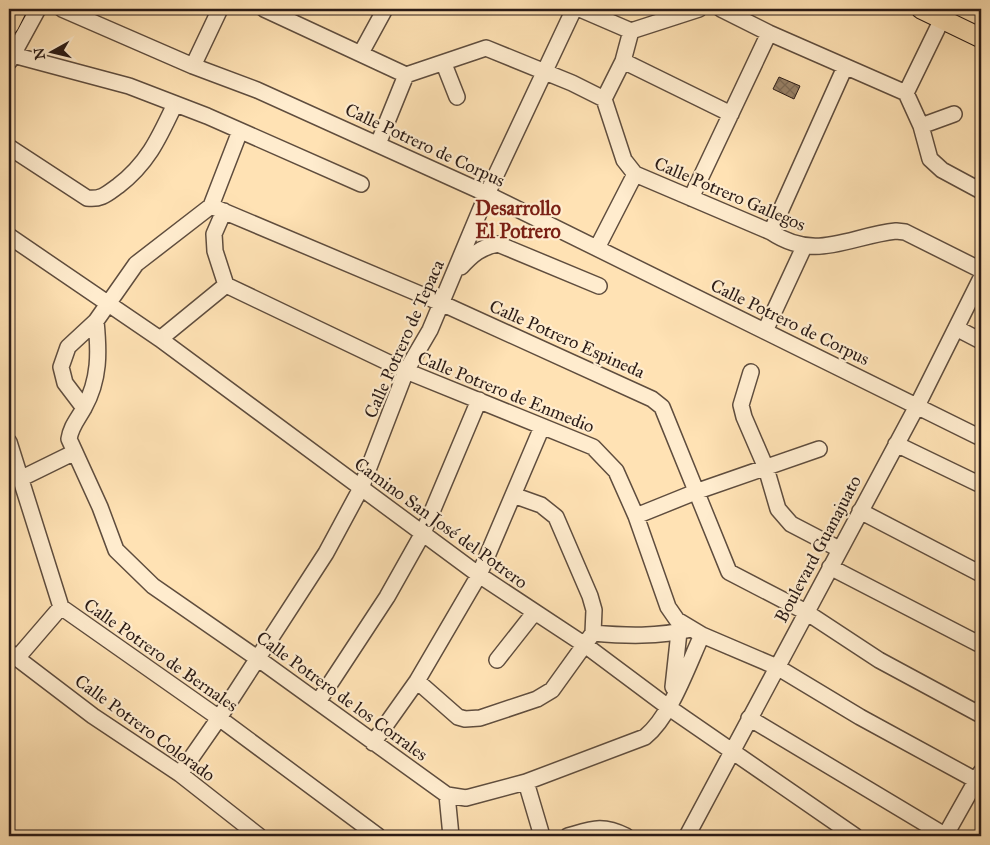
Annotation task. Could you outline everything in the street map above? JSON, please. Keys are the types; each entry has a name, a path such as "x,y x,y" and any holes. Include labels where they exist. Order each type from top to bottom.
{"main road":[{"path":"921,9 981,38"}],"street":[{"path":"38,9 18,18 13,54 129,86 240,131 361,184"},
{"name":"Calle Potrero de Corpus","path":"62,9 193,66 258,90 487,194 765,331 915,410 981,438"},
{"path":"193,66 220,9"},
{"path":"264,9 406,75 444,64 486,48 546,72 604,99 623,61 631,30"},
{"path":"362,53 385,9"},
{"name":"Calle Potrero de Tepaca","path":"180,774 219,718 326,553 361,488 406,371 430,330 487,194 574,9"},
{"path":"580,9 631,30 699,9"},
{"path":"721,9 845,68 906,93 921,126 930,159 942,170 981,191"},
{"path":"906,93 942,18"},
{"path":"691,198 769,33"},
{"path":"623,61 731,114"},
{"path":"444,64 457,97"},
{"path":"771,232 845,68"},
{"path":"378,144 406,75"},
{"name":"Calle Potrero Gallegos","path":"604,99 624,160 635,174 771,232 783,240 804,247 829,245 896,231 905,232 981,270"},
{"path":"9,146 87,198 101,198 134,174 149,156 175,104"},
{"path":"921,126 954,114"},
{"path":"160,339 226,285 214,251 214,234 217,208 240,131"},
{"path":"597,248 635,174"},
{"path":"84,408 65,383 61,367 68,347 96,321 136,264 217,208"},
{"name":"Calle Potrero Espineda","path":"217,208 441,303 652,399 662,407 698,491 729,572 806,612 879,660 981,715"},
{"name":"Camino San José del Potrero","path":"9,236 160,339 479,575 534,613 589,639 732,751 855,836"},
{"path":"454,276 472,254 486,246 498,244 599,286"},
{"path":"765,331 804,247"},
{"name":"Boulevard Guanajuato","path":"687,836 915,410 981,278"},
{"name":"Calle Potrero de Enmedio","path":"226,285 406,371 593,447 616,471 636,516 668,607 677,620 691,632 776,667 860,717 980,779"},
{"path":"20,479 72,445 70,428 84,408 95,381 99,358 96,321"},
{"path":"956,328 981,341"},
{"path":"751,372 741,405 744,418 766,468 778,509 783,518 791,524 839,549"},
{"path":"318,702 387,597 423,533 479,400"},
{"path":"373,743 417,681 479,575 542,427"},
{"path":"899,437 981,485"},
{"name":"Calle Potrero de Bernales","path":"9,442 61,607 219,718 378,836"},
{"name":"Calle Potrero de los Corrales","path":"72,445 116,550 153,586 257,658 447,795"},
{"path":"636,516 698,491 819,449"},
{"path":"417,681 458,717 465,719 480,718 537,699 552,690 589,639 594,610 590,596 556,517 541,505 513,494"},
{"path":"860,511 981,574"},
{"path":"830,567 981,645"},
{"path":"13,655 61,607"},
{"path":"497,660 534,613"},
{"path":"589,639 691,632"},
{"path":"451,836 447,795 466,798 526,782 645,737 658,724 670,702 691,632"},
{"path":"670,702 691,632"},
{"name":"Calle Potrero Colorado","path":"13,655 93,716 180,774 259,836"},
{"path":"749,718 945,836 980,779"},
{"path":"526,782 542,836"},
{"path":"568,836 606,829 626,836"}],"building":[{"path":"779,77 800,86 794,99 773,89"}],"district":[{"name":"Desarrollo El Potrero","path":"518,220"}]}
